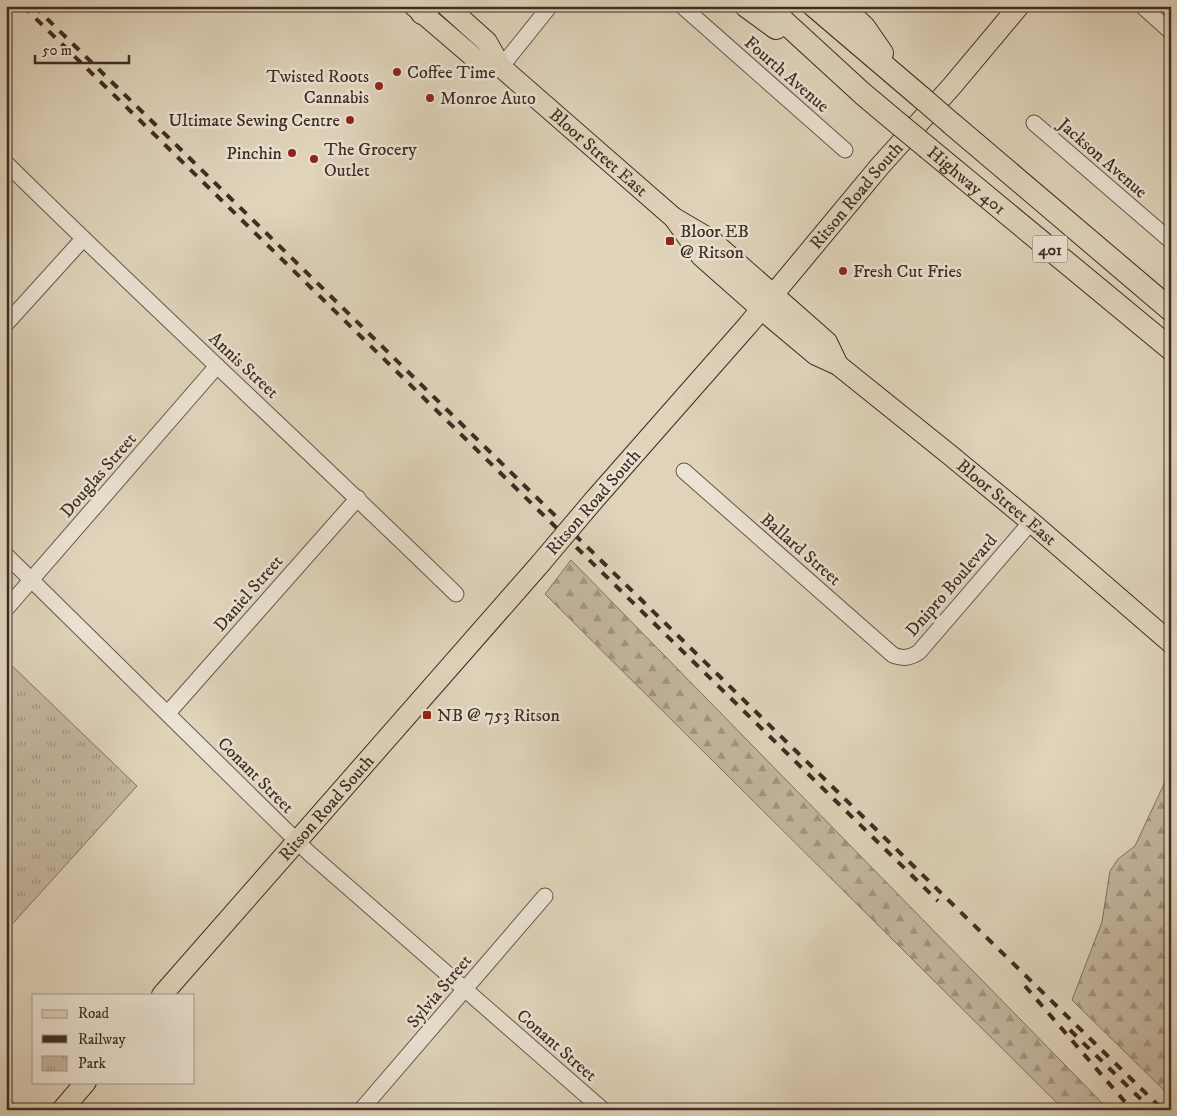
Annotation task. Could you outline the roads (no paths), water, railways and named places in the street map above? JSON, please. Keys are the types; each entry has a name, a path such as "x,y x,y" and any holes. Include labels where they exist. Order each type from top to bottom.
{"highway":[{"path":"746,6 863,94"},
{"name":"Highway 401","path":"767,6 863,94 1171,349"},
{"name":"Highway 401","path":"814,6 1171,310"},
{"path":"841,6 864,27 903,82"}],"main road":[{"name":"Bloor Street East","path":"447,6 487,42 501,67 674,218 710,239 767,302 827,342 838,365 1031,522 1171,643"},
{"name":"Ritson Road South","path":"163,994 540,564 767,302 880,166 952,86 1019,6"},
{"name":"Bloor Street East","path":"422,9 477,60 501,67"},
{"path":"62,1110 84,1084"}],"street":[{"path":"501,67 550,6"},
{"name":"Fourth Avenue","path":"682,6 845,150"},
{"path":"1142,6 1171,32"},
{"name":"Jackson Avenue","path":"1034,123 1171,241"},
{"name":"Annis Street","path":"6,164 358,498 456,594"},
{"path":"6,324 83,239"},
{"name":"Douglas Street","path":"6,609 217,366"},
{"name":"Ballard Street","path":"684,471 893,655"},
{"name":"Daniel Street","path":"168,713 358,498"},
{"name":"Dnipro Boulevard","path":"893,655 906,658 912,657 919,652 1031,522"},
{"name":"Conant Street","path":"6,555 296,841 603,1110"},
{"name":"Sylvia Street","path":"360,1110 545,896"},
{"path":"6,1107 9,1110"}],"railway":[{"path":"23,6 938,901"},
{"path":"34,6 1163,1110"},
{"path":"1025,986 1132,1110"},
{"path":"1070,1030 1152,1110"}],"place":[{"name":"Coffee Time","path":"397,72"},
{"name":"Twisted Roots Cannabis","path":"379,86"},
{"name":"Monroe Auto","path":"430,98"},
{"name":"Ultimate Sewing Centre","path":"350,120"},
{"name":"Pinchin","path":"292,153"},
{"name":"The Grocery Outlet","path":"314,159"},
{"name":"Bloor EB @ Ritson","path":"670,241"},
{"name":"Fresh Cut Fries","path":"843,271"},
{"name":"NB @ 753 Ritson","path":"427,715"}]}
